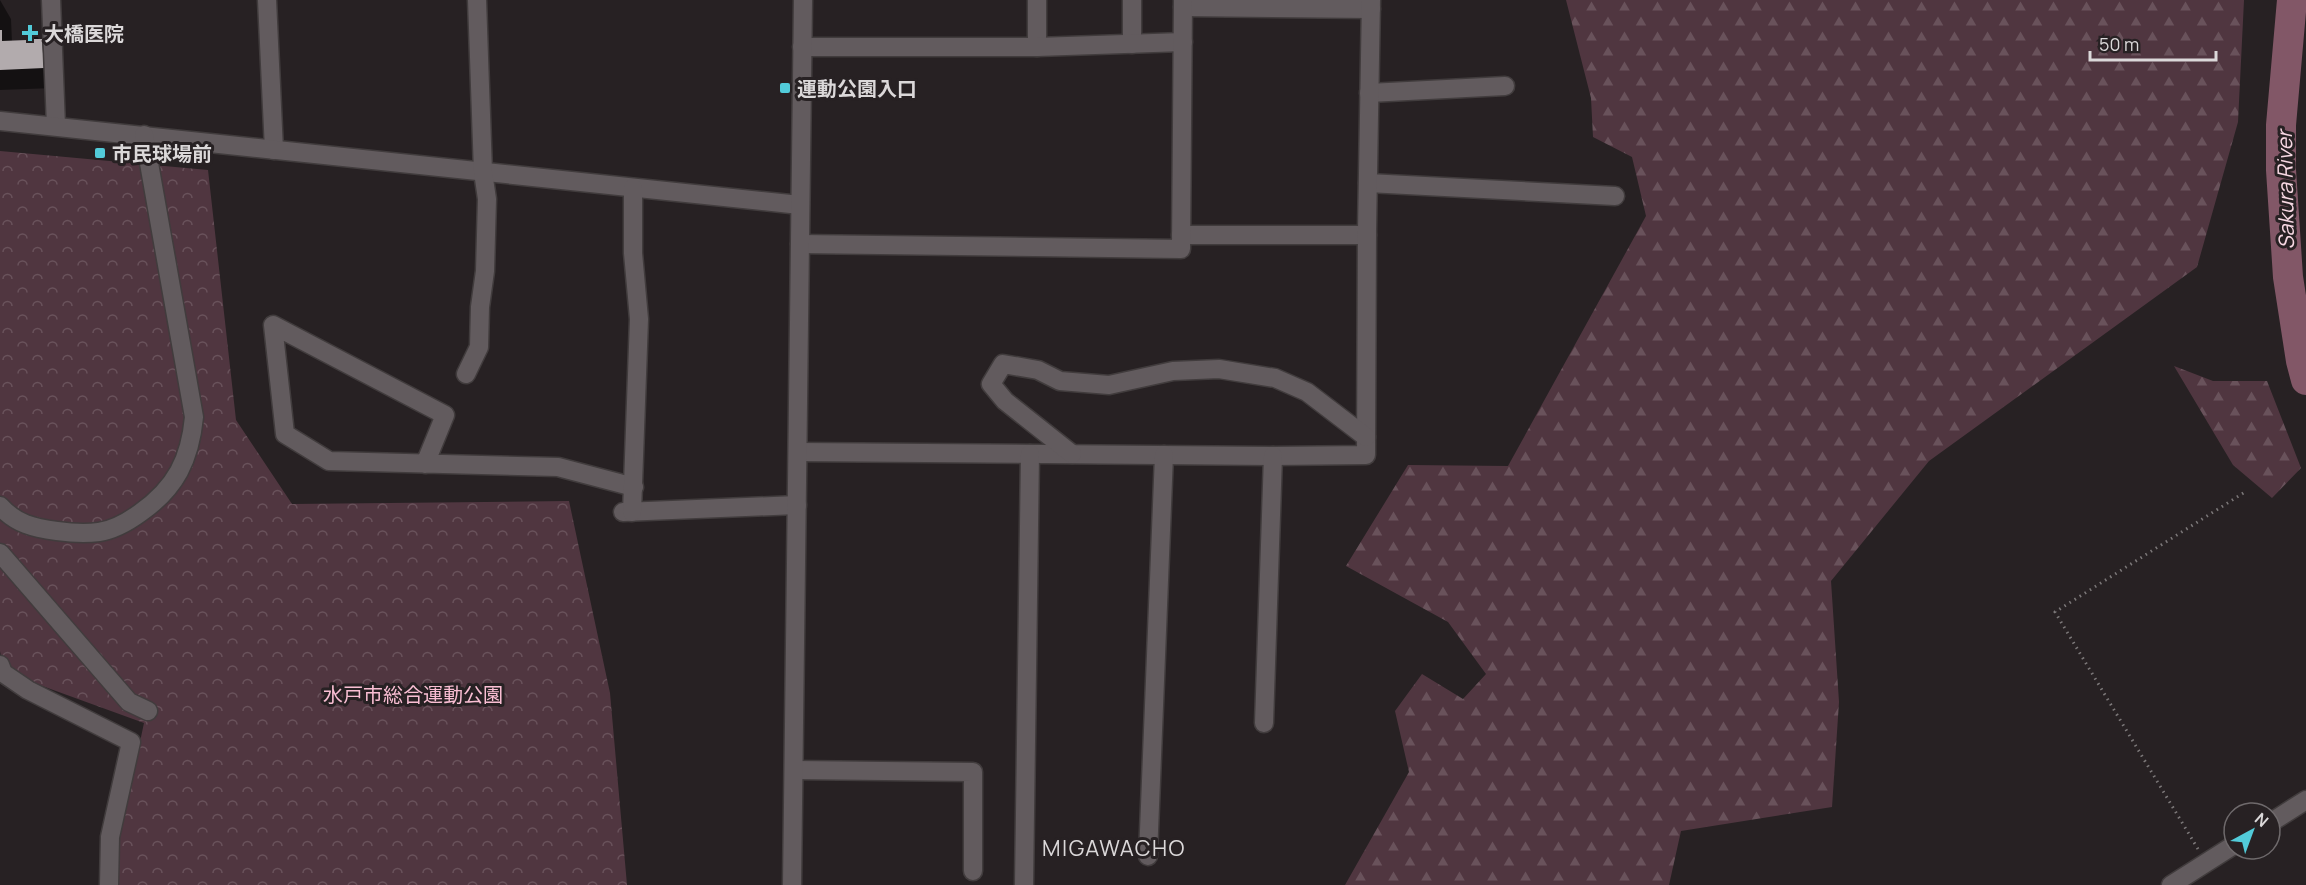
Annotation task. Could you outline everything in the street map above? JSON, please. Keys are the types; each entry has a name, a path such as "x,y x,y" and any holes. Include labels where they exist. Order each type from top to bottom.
{"street":[{"path":"51,0 56,126"},
{"path":"267,0 274,150"},
{"path":"466,374 479,347 480,307 485,272 487,198 483,172 477,0"},
{"path":"792,885 803,0"},
{"path":"1037,0 1037,47"},
{"path":"1132,0 1132,44"},
{"path":"798,452 1366,455 1371,4 1183,3 1181,249 800,244"},
{"path":"802,47 1037,47 1183,42"},
{"path":"1369,93 1504,86"},
{"path":"0,121 800,205"},
{"path":"2,514 25,525 72,533 100,532 129,521 156,502 182,468 192,441 194,417 144,135"},
{"path":"1368,183 1615,196"},
{"path":"633,188 633,254 639,319 634,487 627,512 797,505"},
{"path":"1181,235 1367,235"},
{"path":"425,464 446,416 273,325 285,434 329,461 425,464 558,467 634,487"},
{"path":"1072,454 1005,401 991,384 1004,364 1038,370 1060,381 1109,385 1173,371 1219,369 1275,378 1306,392 1366,436"},
{"path":"1024,885 1030,454"},
{"path":"1148,856 1164,455"},
{"path":"1264,723 1274,456"},
{"path":"0,553 129,702 148,711"},
{"path":"0,665 3,673 28,690 131,741 110,837 109,885"},
{"path":"794,770 973,772 973,871"},
{"path":"2282,815 2306,800"},
{"path":"2171,885 2222,853"}],"path":[{"path":"2206,863 2055,612 2245,492"}],"green space":[{"path":"1566,0 2244,0 2238,122 2197,267 1929,461 1831,581 1839,702 1832,807 1681,831 1669,885 1345,885 1409,772 1395,711 1422,674 1463,699 1486,674 1448,622 1346,566 1408,465 1508,466 1646,216 1632,157 1593,137 1591,98"},
{"name":"水戸市総合運動公園","path":"0,151 208,170 236,420 292,504 569,501 610,693 627,885 114,885 116,855 144,723 23,679 1,656 0,651"},
{"path":"2174,366 2213,381 2267,381 2301,468 2272,498 2233,465"}],"building":[{"name":"大橋医院","path":"27,27 34,27 34,39 42,39 44,68 0,70 0,30 2,30 2,41 27,40"}],"waterway":[{"name":"Sakura River","path":"2292,0 2281,125 2281,170 2288,277 2306,380"}],"place":[{"name":"大橋医院","path":"30,33"},
{"name":"運動公園入口","path":"785,88"},
{"name":"市民球場前","path":"100,153"}],"district":[{"name":"MIGAWACHO","path":"1114,848"}]}
